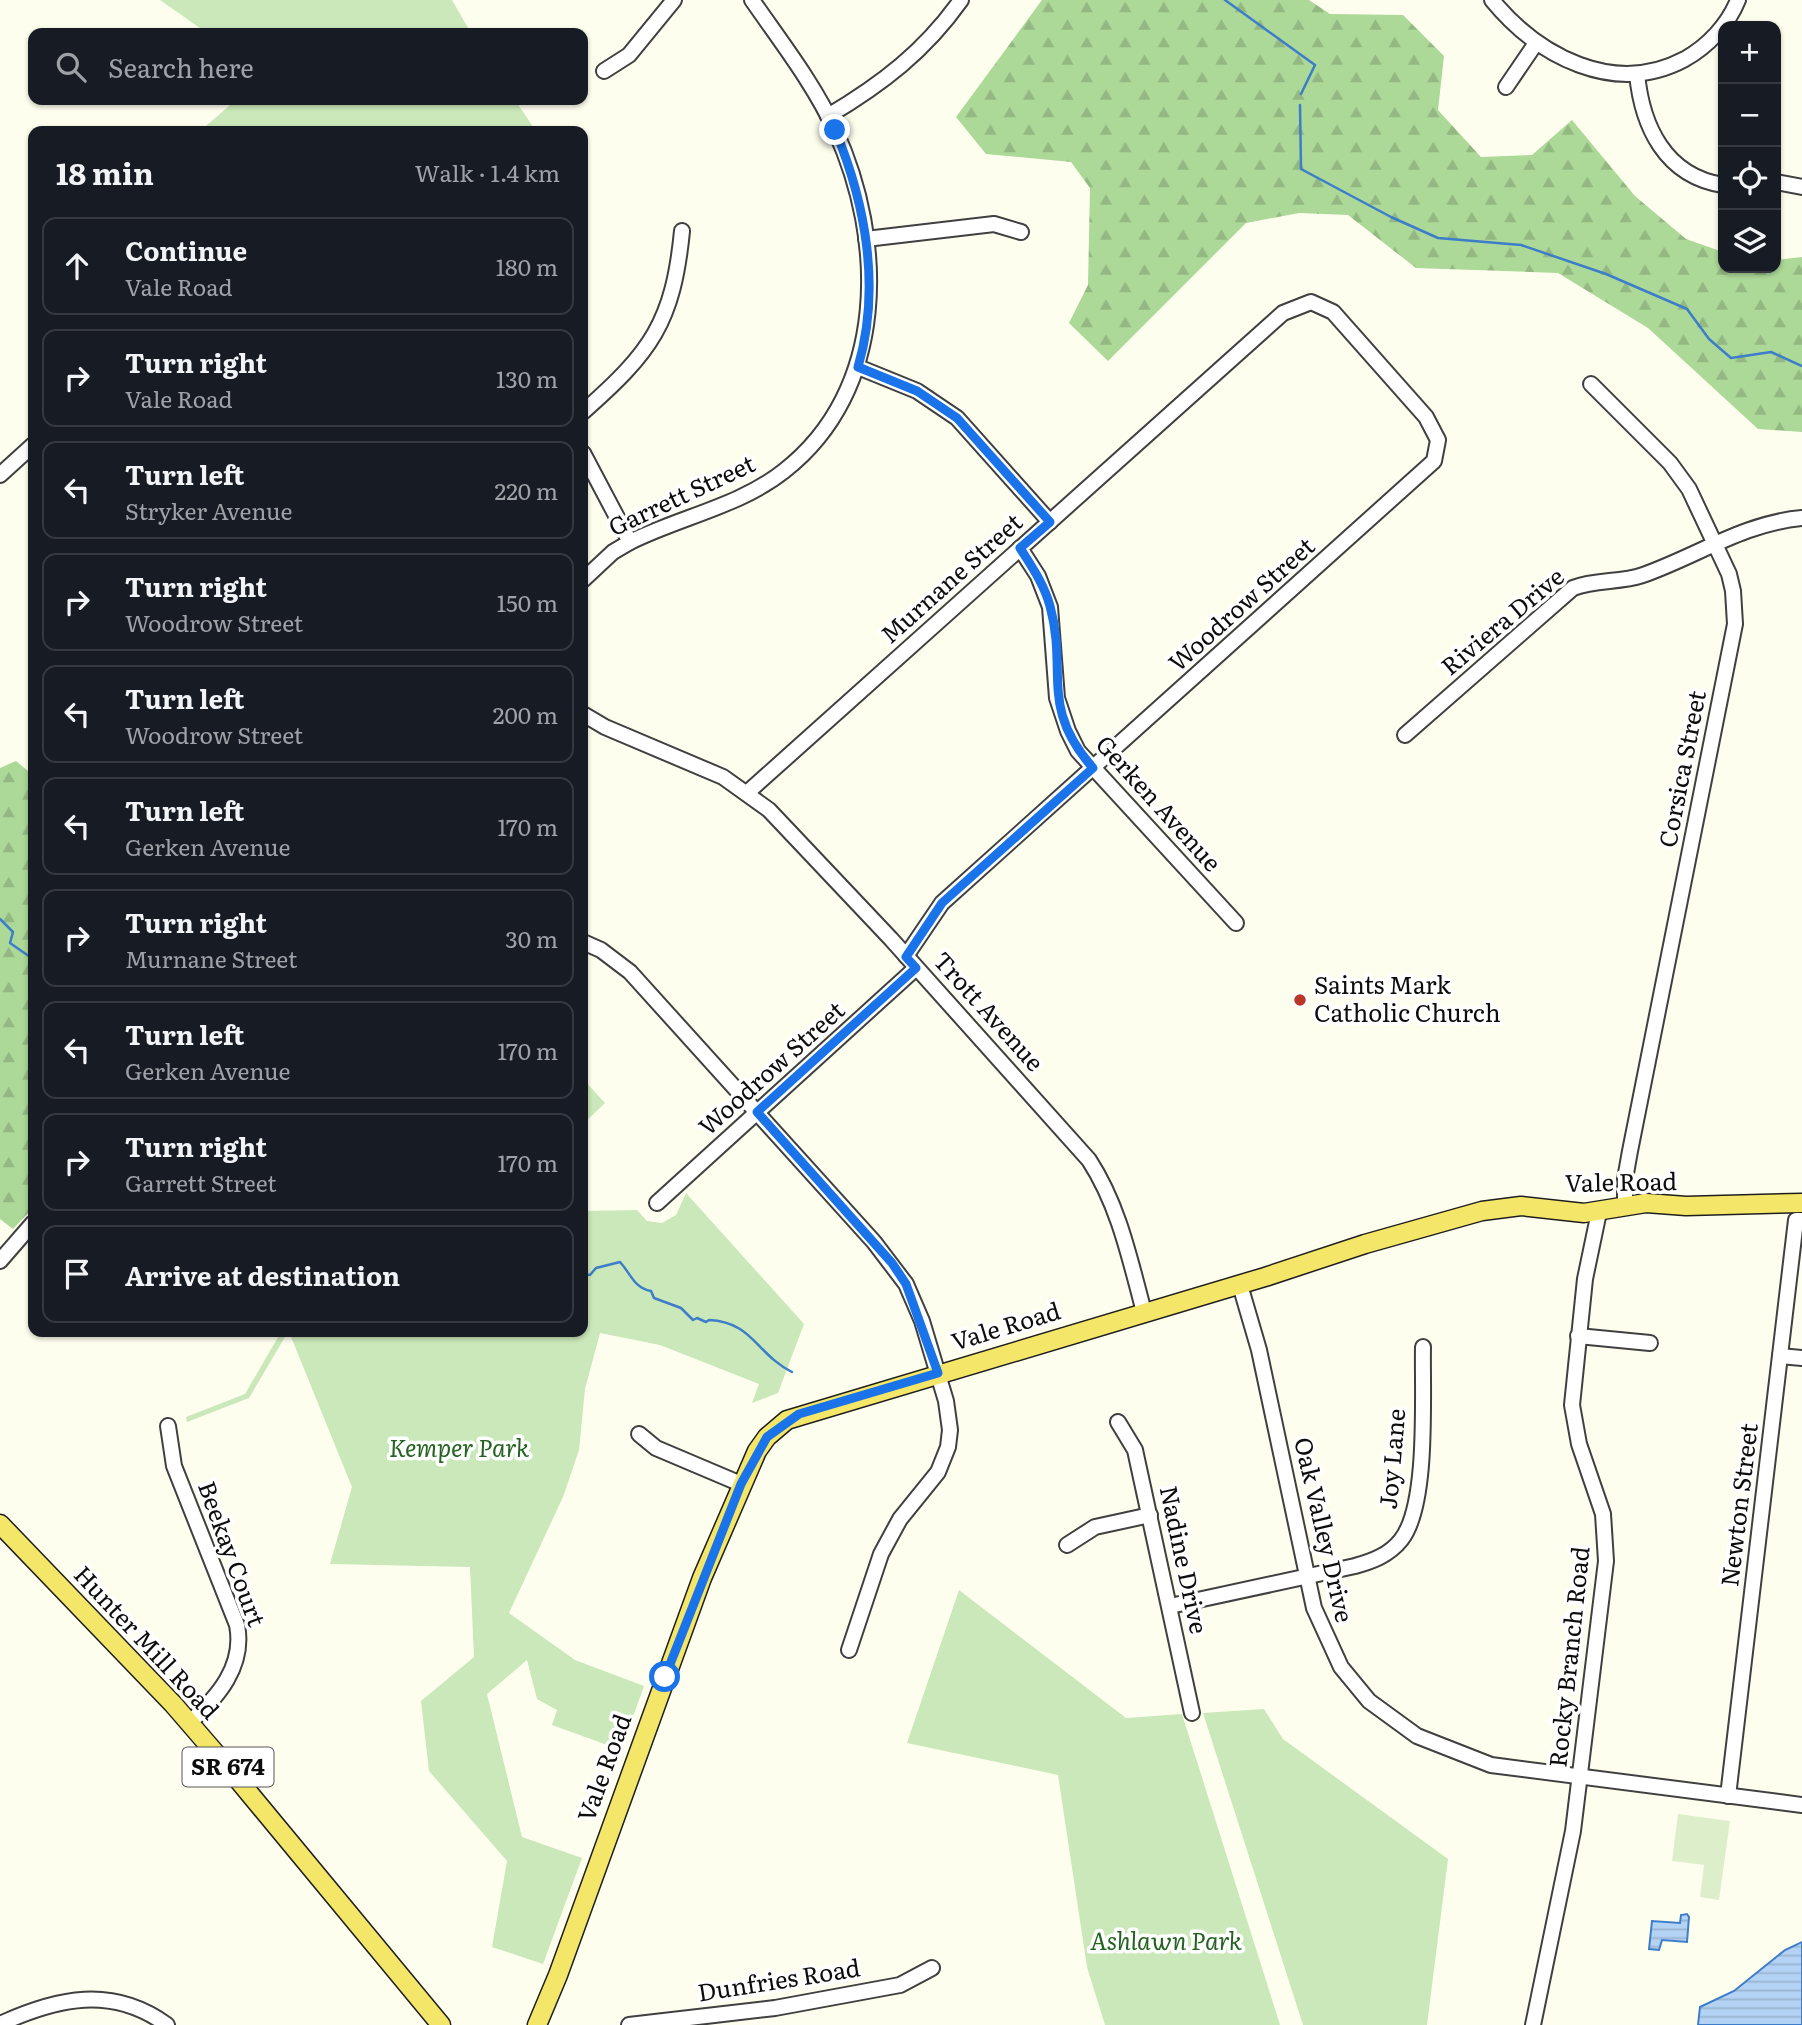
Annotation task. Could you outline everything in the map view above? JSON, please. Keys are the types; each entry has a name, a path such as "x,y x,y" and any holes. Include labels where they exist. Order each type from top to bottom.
{"main road":[{"name":"Vale Road","path":"541,2024 683,1627 741,1484 767,1437 787,1420 1482,1211 1521,1206 1599,1212 1646,1203 1798,1211"},
{"name":"Hunter Mill Road","path":"0,1524 189,1723 441,2025"}],"street":[{"path":"604,71 629,55 674,0"},
{"name":"Garrett Street","path":"588,575 613,552 630,542 745,495 782,473 799,459 827,428 858,367 866,332 866,239 856,186 828,116 752,0"},
{"path":"828,116 872,90 904,65 927,43 961,0"},
{"path":"1492,0 1536,43 1570,62 1589,69 1637,74 1663,68 1692,55 1717,33 1738,0"},
{"path":"1506,87 1536,43"},
{"path":"1637,74 1643,116 1656,144 1689,173 1718,183"},
{"path":"1781,182 1802,187"},
{"path":"866,239 994,224 1021,232"},
{"path":"588,407 626,374 656,333 675,284 682,231"},
{"name":"Woodrow Street","path":"906,957 942,903 1434,461 1438,440 1426,417 1333,312 1311,302 1292,307 1279,316"},
{"name":"Murnane Street","path":"748,792 1279,316"},
{"path":"858,367 917,391 957,418 1050,522"},
{"name":"Corsica Street","path":"1591,384 1676,470 1700,507 1733,591 1735,624 1630,1151 1625,1180 1625,1206"},
{"path":"0,475 28,450"},
{"path":"588,462 630,542"},
{"name":"Riviera Drive","path":"1405,735 1573,588 1595,581 1633,578 1767,524 1802,518"},
{"name":"Gerken Avenue","path":"1020,548 1038,576 1050,607 1061,715 1078,751 1236,923"},
{"name":"Trott Avenue","path":"588,717 615,731 701,766 748,792 821,862 1089,1160 1106,1189 1119,1222 1144,1312"},
{"path":"588,944 601,950 630,972 892,1263 911,1296 938,1373 949,1416 944,1460 929,1486 890,1536 849,1650"},
{"name":"Woodrow Street","path":"657,1203 916,968"},
{"name":"Newton Street","path":"1728,1796 1798,1211"},
{"name":"Rocky Branch Road","path":"1533,2025 1566,1870 1581,1778 1606,1561 1603,1514 1574,1426 1572,1387 1585,1279 1599,1212"},
{"path":"0,1261 28,1229"},
{"name":"Oak Valley Drive","path":"1240,1285 1259,1350 1314,1608 1330,1649 1354,1685 1386,1716 1417,1736 1465,1757 1514,1769 1802,1805"},
{"path":"1578,1336 1650,1343"},
{"name":"Joy Lane","path":"1170,1606 1373,1561 1393,1548 1409,1528 1418,1489 1423,1346"},
{"path":"1780,1356 1802,1358"},
{"name":"Nadine Drive","path":"1118,1422 1135,1450 1192,1713"},
{"name":"Beekay Court","path":"168,1426 174,1466 237,1625 240,1643 227,1679 189,1723"},
{"path":"639,1434 656,1448 741,1484"},
{"path":"1067,1545 1095,1527 1150,1515"},
{"name":"Dunfries Road","path":"629,2025 775,2008 900,1984 932,1968"},
{"path":"0,2024 47,2004 82,1998 110,2000 135,2007 167,2025"}],"green space":[{"path":"160,0 452,0 468,28 200,28"},
{"path":"1042,0 1309,0 1330,14 1403,15 1444,56 1438,110 1481,157 1532,155 1572,120 1635,196 1686,239 1718,250 1718,273 1781,273 1781,259 1802,257 1802,432 1758,429 1648,328 1558,273 1416,268 1348,215 1299,213 1246,223 1108,361 1069,323 1088,285 1090,188 1071,162 986,154 956,117"},
{"path":"230,105 518,105 533,126 206,126"},
{"path":"16,761 28,771 28,1213 13,1229 0,1219 0,768"},
{"path":"588,1084 605,1103 588,1119"},
{"name":"Kemper Park","path":"686,1193 804,1324 778,1393 752,1403 759,1384 660,1345 600,1333 585,1389 579,1450 563,1497 509,1613 575,1660 644,1686 621,1750 552,1725 557,1710 537,1699 527,1660 487,1694 522,1837 582,1858 543,1964 492,1947 507,1861 429,1771 421,1701 474,1657 470,1567 330,1564 352,1487 291,1337 588,1337 588,1211 637,1210 647,1221 662,1223 676,1215"},
{"path":"278,1337 285,1337 249,1398 187,1422 186,1417 245,1394"},
{"name":"Ashlawn Park","path":"959,1590 1126,1718 1182,1714 1280,2025 1105,2025 1087,1967 1058,1775 907,1743"},
{"name":"Ashlawn Park","path":"1264,1709 1283,1739 1448,1859 1427,2025 1303,2025 1203,1713"},
{"path":"1678,1814 1730,1821 1719,1900 1700,1897 1704,1865 1672,1861"}],"water":[{"path":"1687,1914 1687,1942 1662,1940 1659,1950 1649,1949 1652,1921 1680,1923 1681,1915"},
{"path":"1802,1942 1802,2025 1698,2025 1700,2007 1734,1991 1785,1950"}],"waterway":[{"path":"1225,0 1315,65 1301,94"},
{"path":"1300,105 1301,169 1391,217 1438,238 1521,245 1606,274 1687,309 1709,339 1731,358 1771,352 1802,366"},
{"path":"0,919 13,932 10,943 28,956"},
{"path":"588,1275 596,1268 620,1262 637,1284 651,1291 654,1298 681,1308 693,1320 697,1318 735,1326 770,1357 792,1372"}],"place":[{"name":"Saints Mark Catholic Church","path":"1300,1000"}],"route":[{"path":"665,1677 748,1467 767,1437 776,1427 799,1414 938,1373 922,1321 906,1284 892,1263 757,1112 916,968 906,957 942,903 1093,768 1078,751 1061,715 1055,680 1055,644 1050,607 1038,576 1020,548 1050,522 957,418 917,391 858,367 866,332 866,239 856,186 835,130"}]}
